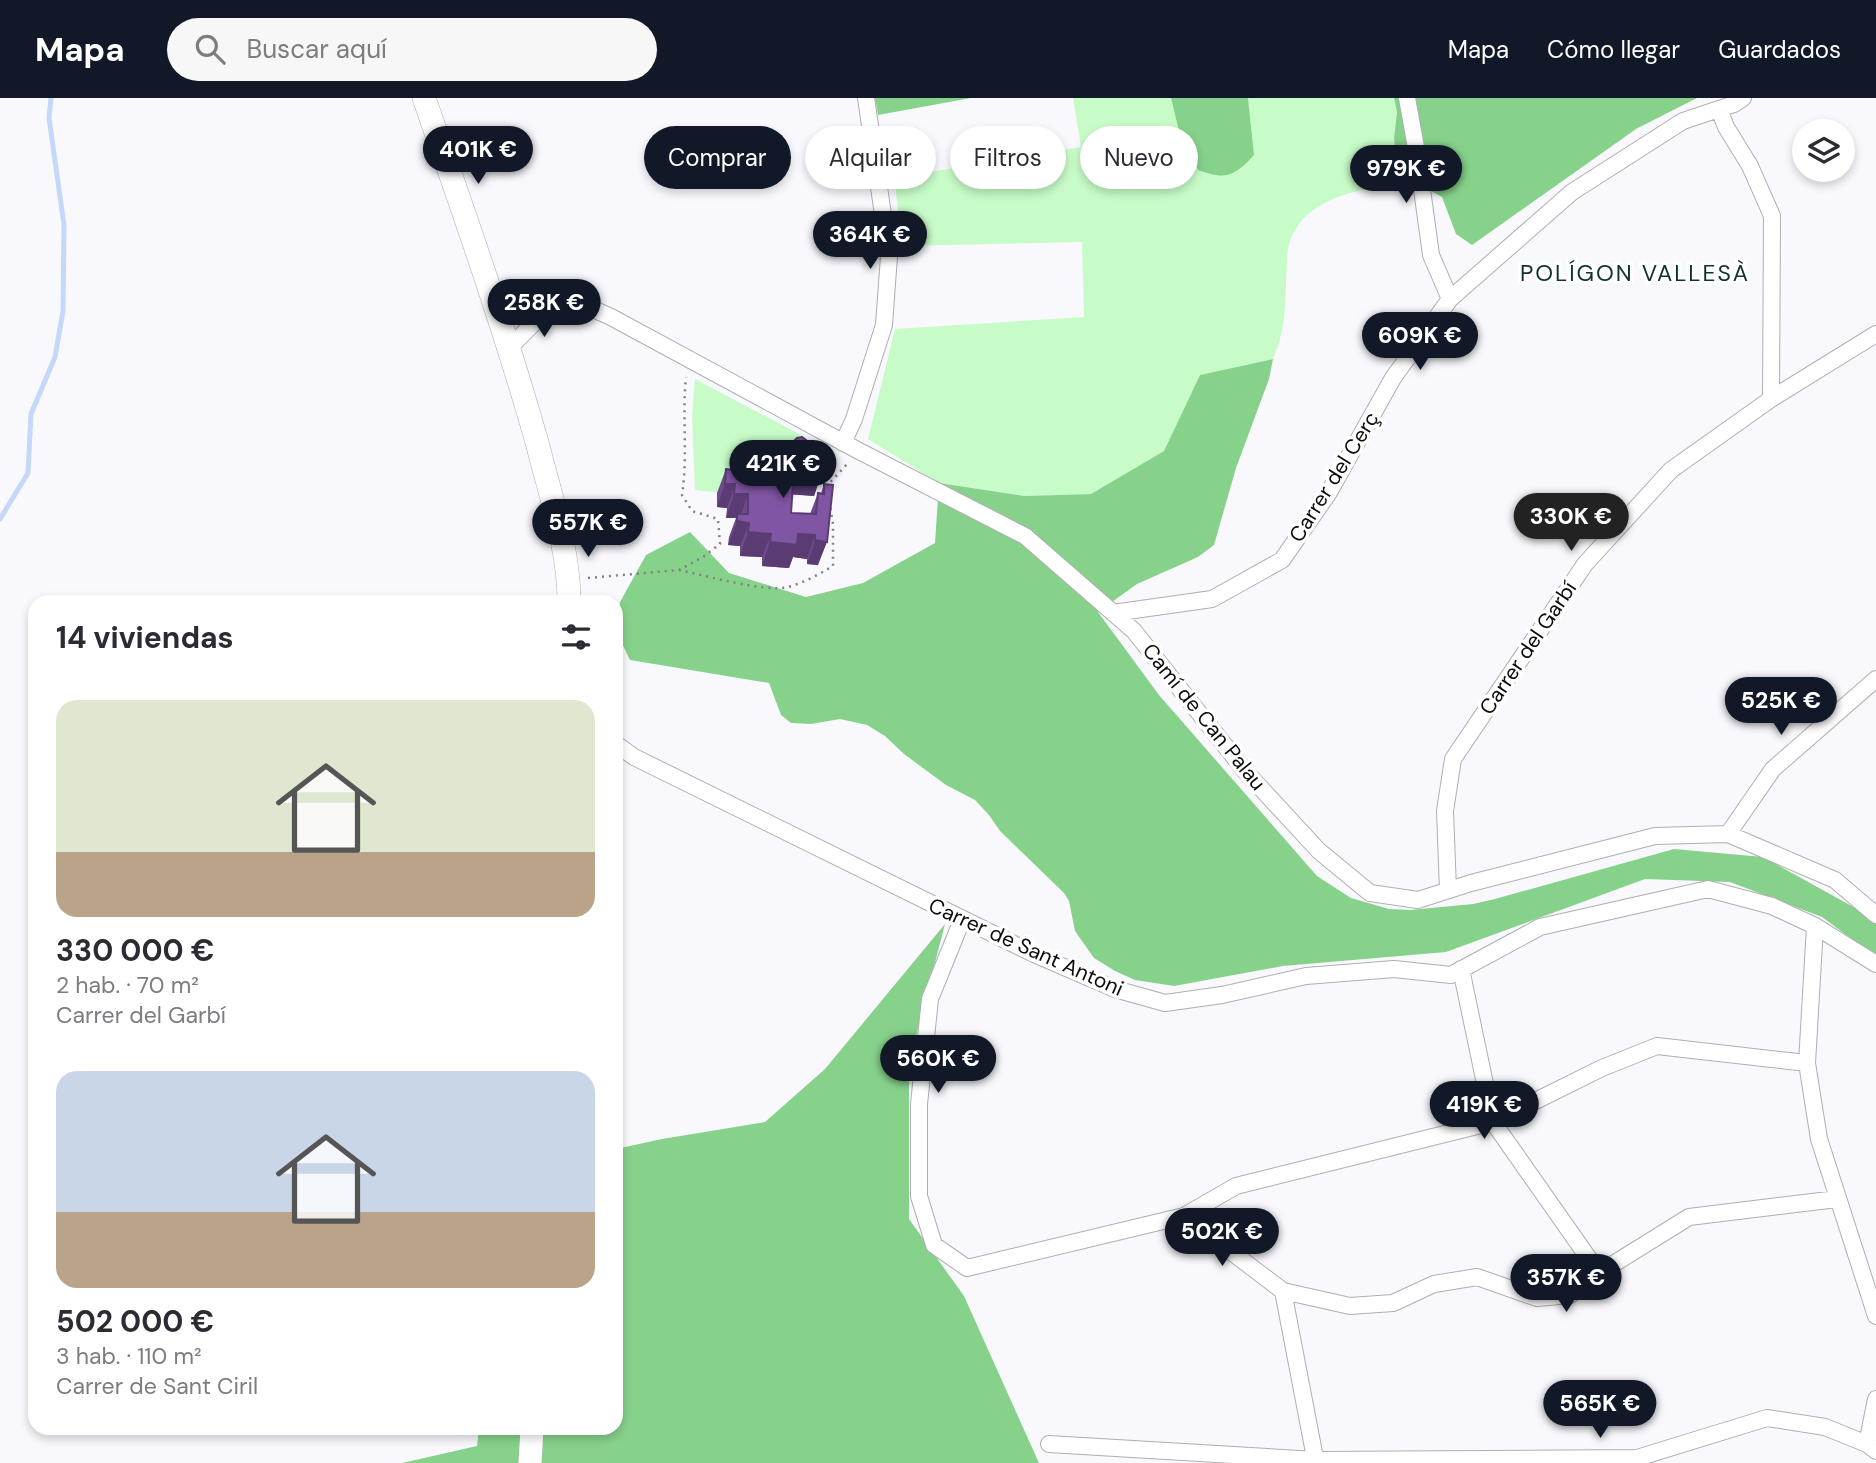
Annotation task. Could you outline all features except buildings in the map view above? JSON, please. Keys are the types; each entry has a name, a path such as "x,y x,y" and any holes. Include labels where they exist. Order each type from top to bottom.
{"main road":[{"path":"424,98 509,348 558,522 569,591"},
{"path":"530,1463 531,1435"}],"street":[{"path":"844,443 884,325 889,256 866,98"},
{"path":"1407,98 1418,153 1431,255 1450,299"},
{"name":"Carrer del Cerç","path":"1113,613 1212,599 1282,560 1328,494 1393,378 1450,299 1572,192 1683,121 1734,104 1743,98"},
{"path":"1718,109 1750,166 1772,216 1771,400"},
{"name":"Camí de Can Palau","path":"489,289 524,306 584,305 611,317 859,451 1026,536 1134,631 1246,772 1319,851 1370,893 1418,900 1655,836 1728,834 1835,880 1876,915"},
{"path":"509,348 535,322 558,305"},
{"name":"Carrer del Garbí","path":"1448,890 1445,811 1453,760 1585,564 1671,470 1771,400 1876,334"},
{"path":"1728,834 1773,769 1876,679"},
{"name":"Carrer de Sant Antoni","path":"623,749 634,757 962,920 1115,989 1165,1003 1222,995 1306,976 1394,969 1451,975 1541,927 1708,889 1772,906 1815,926 1876,964"},
{"name":"Carrer de Sant Antoni","path":"623,756 634,757"},
{"path":"962,920 930,999 919,1104 919,1196 934,1245 967,1268 1184,1216 1236,1186 1493,1122 1602,1068 1657,1046 1807,1063"},
{"path":"1815,926 1807,1063 1819,1139 1876,1316"},
{"path":"1461,969 1493,1122 1598,1273"},
{"path":"1184,1216 1283,1291 1350,1306 1394,1303 1434,1284 1476,1277 1538,1298 1570,1295 1598,1273 1689,1217 1837,1199"},
{"path":"1283,1291 1316,1462"},
{"path":"1049,1444 1316,1462 1637,1458 1766,1418 1825,1427 1871,1448 1876,1399"}],"path":[{"path":"679,570 720,544 718,519 692,511 682,495 685,473 684,401 688,360"},
{"path":"825,488 859,451"},
{"path":"569,591 634,576 679,570 751,585 786,588 833,566 833,524 828,499"}],"green space":[{"path":"875,98 971,98 878,115"},
{"path":"1073,98 1171,98 1178,126 1080,126 1080,141"},
{"path":"1171,98 1248,98 1254,155 1241,168 1229,174 1215,175 1198,170 1198,126 1178,126"},
{"path":"1248,98 1394,98 1397,112 1394,138 1398,185 1344,195 1327,202 1299,224 1291,239 1287,258 1283,322 1273,359 1200,375 1164,451 1091,494 1025,496 939,483 868,439 895,329 1084,317 1082,242 903,246 895,189 936,189 936,171 950,169 950,189 1066,189 1066,149 1080,147 1080,189 1198,189 1198,170 1254,155"},
{"path":"1394,98 1697,98 1636,129 1472,245 1456,234 1442,197 1422,186 1398,185 1394,138 1397,112"},
{"path":"1273,359 1269,379 1236,468 1214,545 1198,557 1137,584 1098,612 1159,695 1317,876 1351,898 1389,909 1410,910 1473,904 1495,899 1674,849 1763,857 1857,909 1876,924 1876,957 1822,917 1730,882 1645,879 1446,952 1283,966 1174,986 1135,980 1094,958 1075,931 1069,901 1064,893 1000,831 975,800 946,785 904,754 885,736 867,725 840,719 811,724 791,723 781,715 769,683 630,660 623,645 623,597 646,555 690,532 729,573 806,597 863,583 935,543 939,483 1025,496 1091,494 1164,451 1200,375"},
{"path":"695,379 803,436 824,473 798,464 782,467 743,461 741,495 695,490 692,416"},
{"path":"945,924 909,1063 909,1219 964,1296 1039,1463 402,1463 477,1446 478,1435 623,1435 623,1147 765,1122 825,1069"}],"waterway":[{"path":"0,519 28,473 31,414 55,357 63,311 64,225 49,118 51,98"}],"district":[{"name":"POLÍGON VALLESÀ","path":"1635,273"}]}
